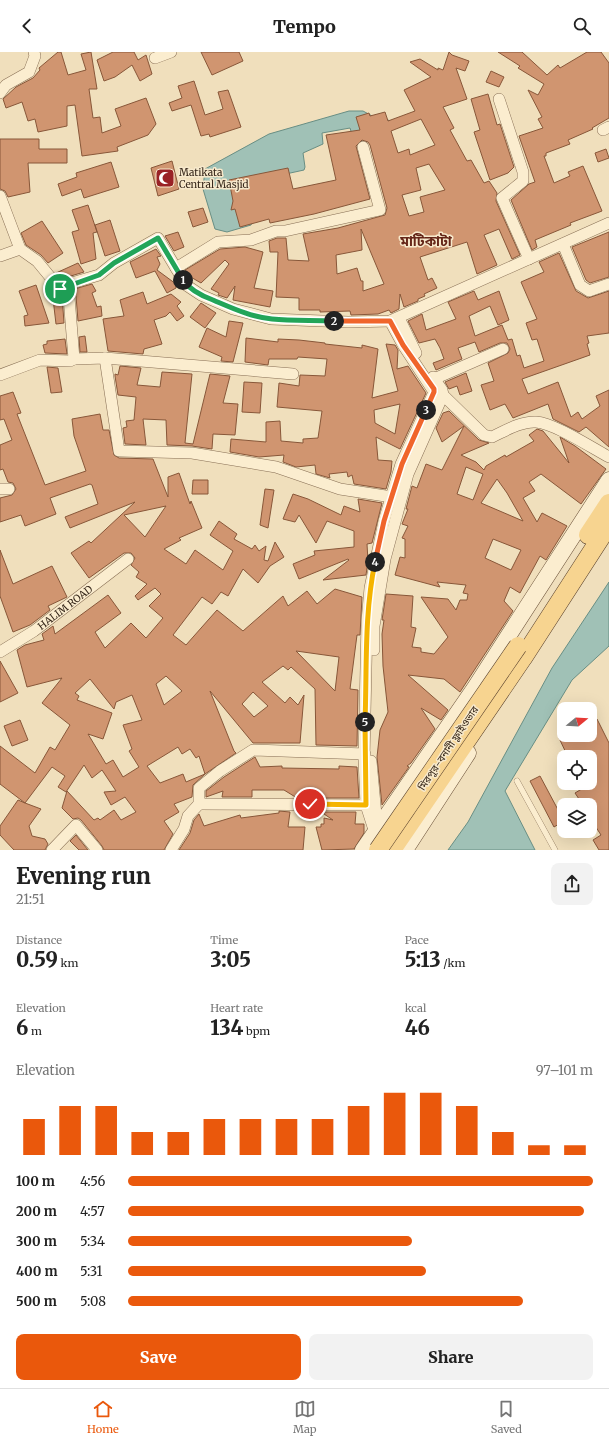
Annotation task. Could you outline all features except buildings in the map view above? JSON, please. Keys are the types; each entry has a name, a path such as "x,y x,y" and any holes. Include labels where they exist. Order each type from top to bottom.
{"main road":[{"path":"363,850 378,836 609,480"},
{"path":"520,652 609,503"},
{"path":"520,652 609,525"},
{"path":"405,850 609,538"},
{"name":"মিরপুর-বনানী ফ্লাইওভার","path":"378,836 520,652"},
{"name":"মিরপুর-বনানী ফ্লাইওভার","path":"392,850 520,652"}],"street":[{"path":"0,93 6,85 29,72 35,56 34,52"},
{"path":"155,58 171,52"},
{"path":"499,99 523,172 523,181 502,198 529,259"},
{"path":"176,268 218,242 251,240 276,231 285,231 380,210 363,147"},
{"path":"0,196 20,249 36,261 60,289 99,275 114,263 158,238 186,285 201,295 232,309 271,319 348,322 395,319 609,223"},
{"path":"563,244 580,285 589,291 609,284"},
{"path":"0,256 20,249"},
{"path":"69,297 74,359"},
{"path":"395,319 442,390 443,395 484,435 492,437 514,426 536,422 564,432 609,457"},
{"path":"387,850 378,836 366,805 364,754 367,621 370,588 384,521 402,464 434,392 403,345 395,319"},
{"path":"434,378 503,349"},
{"path":"105,358 119,451 192,454 269,466 340,489 392,497"},
{"path":"0,375 40,360 70,361 74,359 105,358 293,374"},
{"path":"378,836 370,750 374,626 385,559 408,474 443,395"},
{"name":"HALIM ROAD","path":"0,652 34,631 128,559"},
{"path":"171,850 182,833 188,816 199,804 199,788 220,770 253,750 364,754"},
{"path":"199,804 366,805"},
{"path":"52,850 76,825 97,850"}],"lane":[{"path":"517,781 555,850"}],"water":[{"path":"349,111 363,111 374,117 387,119 393,124 362,140 361,143 355,144 350,128 322,133 323,144 303,153 304,170 272,177 251,225 227,232 215,229 203,189 205,169 269,134"},
{"path":"609,582 609,646 572,680 559,702 557,702 557,705 505,791 535,850 448,850 468,822 552,668"}],"place":[{"name":"Matikata Central Masjid","path":"165,178"}],"district":[{"name":"মাটিকাটা","path":"426,241"}],"route":[{"path":"60,289 65,285 99,275 114,263 158,238 186,285 201,295 232,309 271,319 348,322 390,321 407,352 434,389 402,464 384,521 370,588 367,621 364,759 366,805 310,804"}]}
